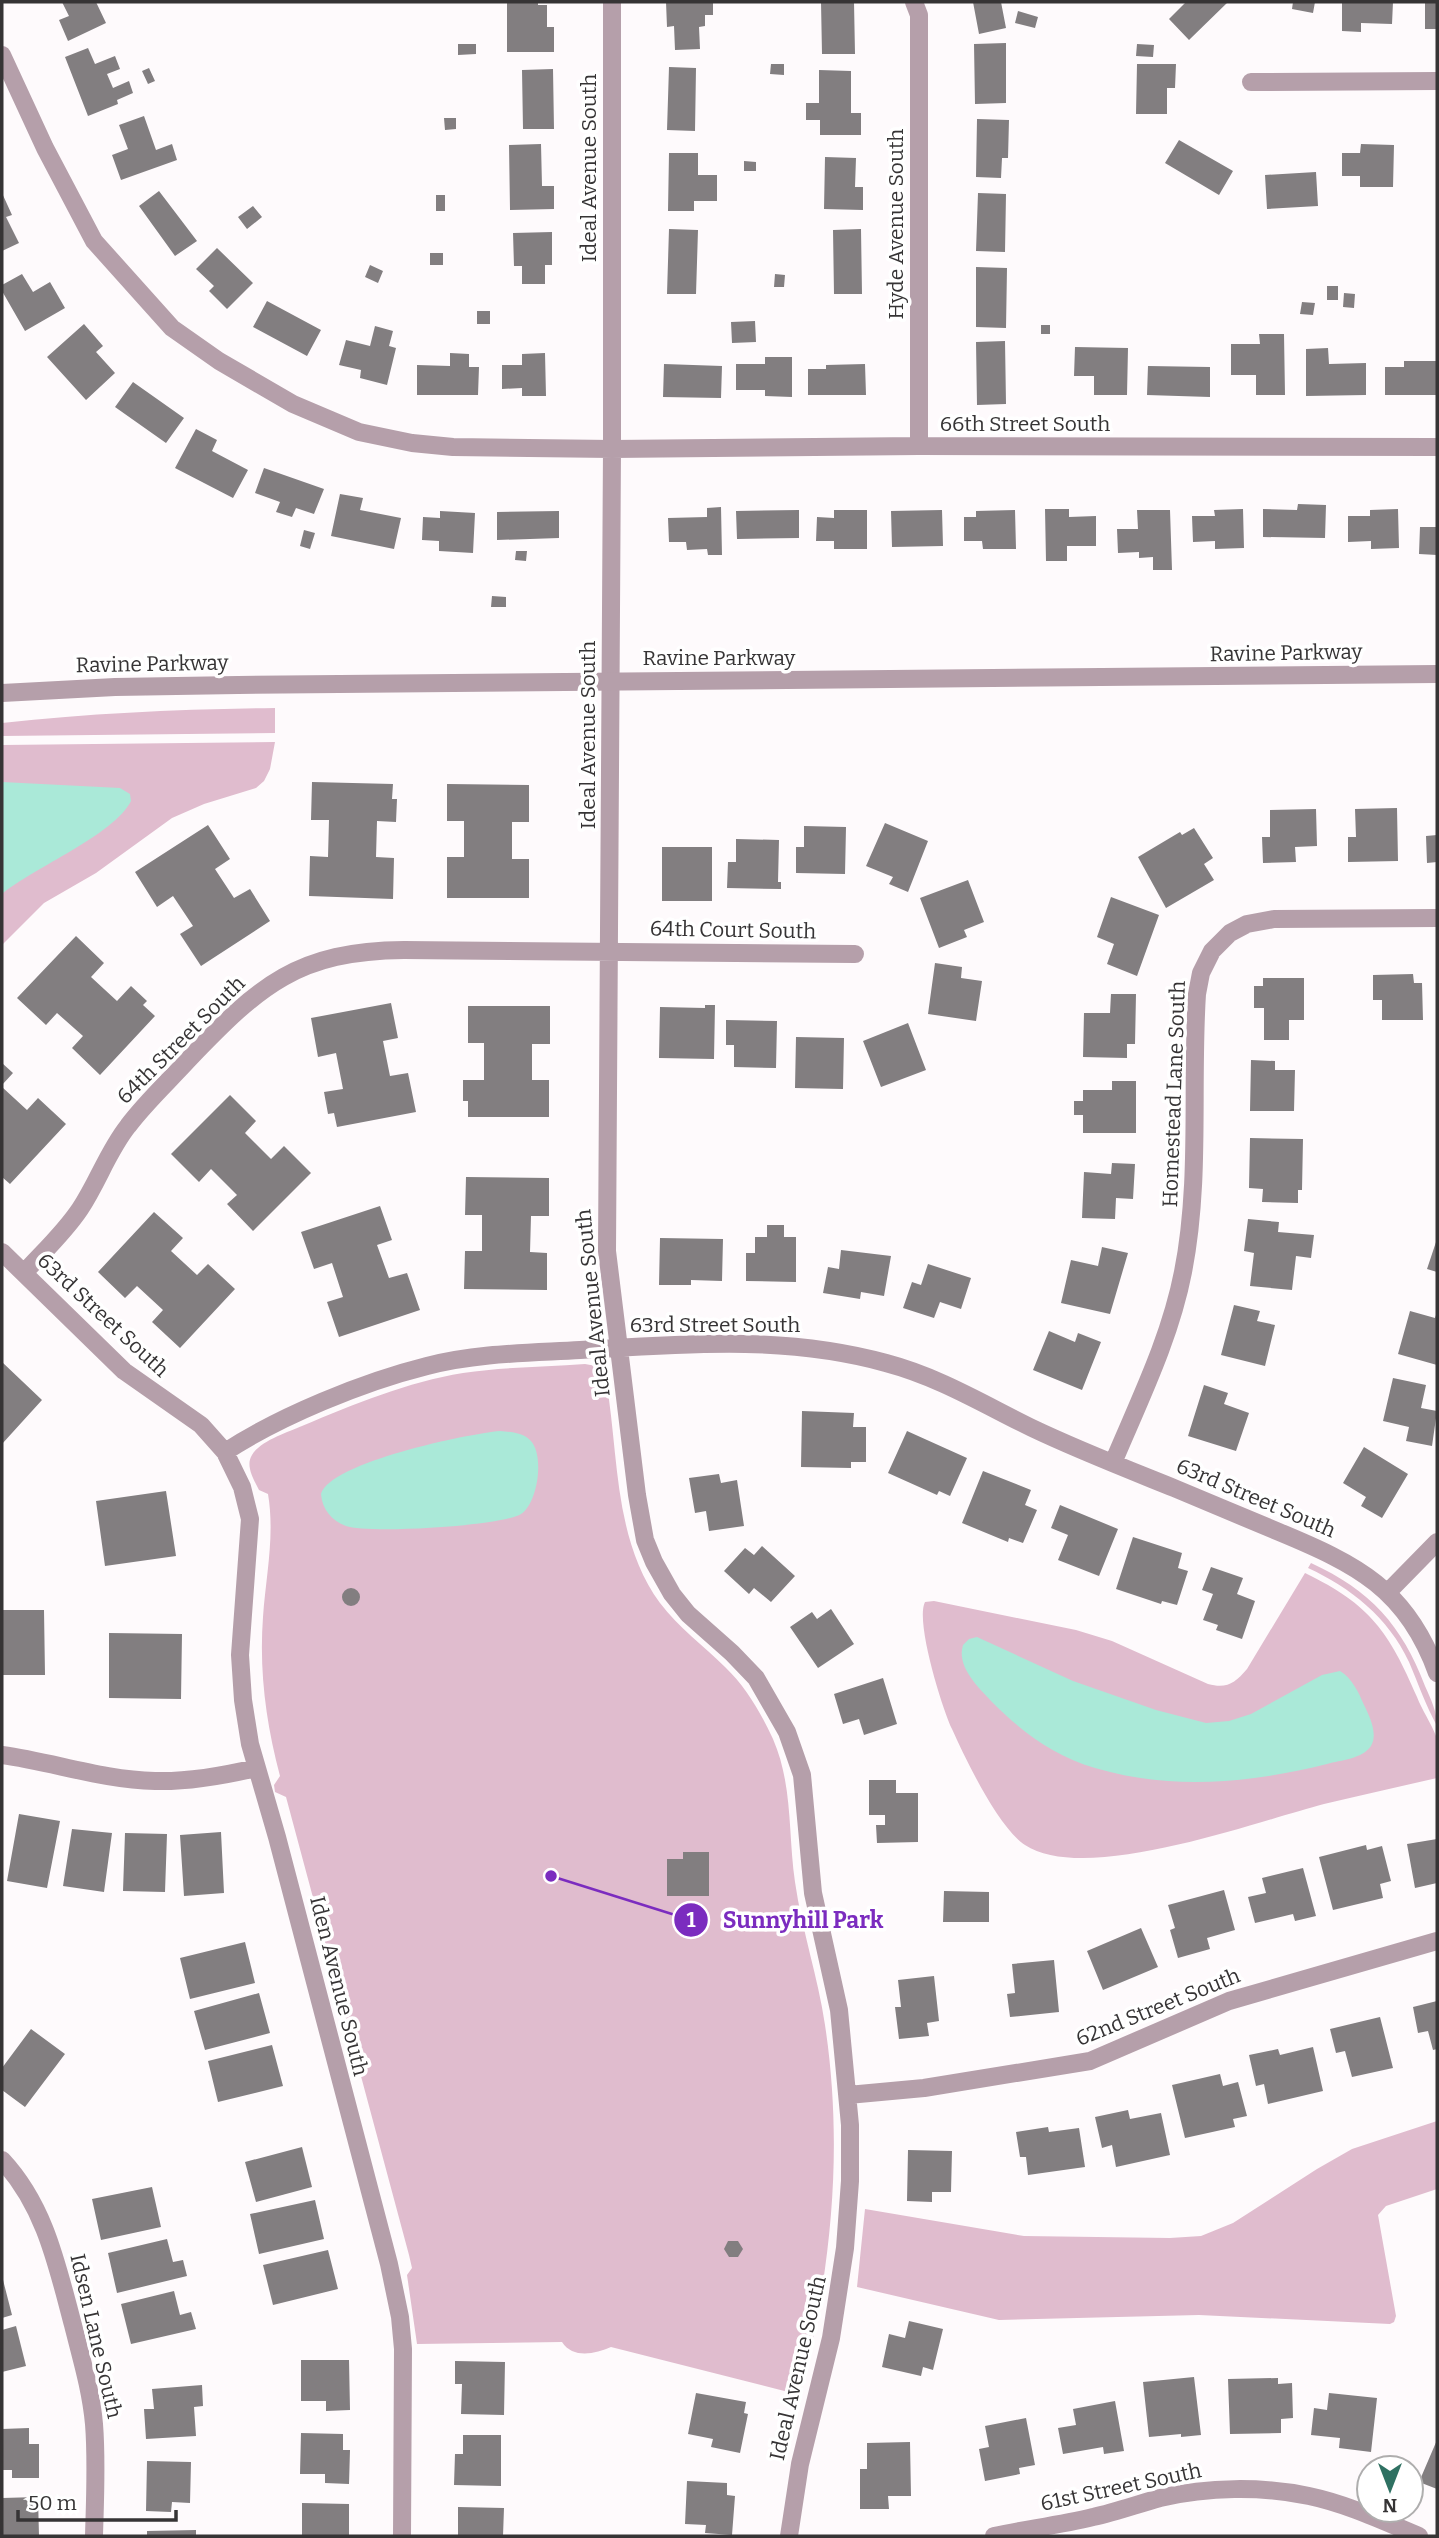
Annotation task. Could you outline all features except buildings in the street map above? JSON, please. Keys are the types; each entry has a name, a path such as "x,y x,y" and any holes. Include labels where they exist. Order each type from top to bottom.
{"street":[{"name":"Ideal Avenue South","path":"612,2 611,681 605,1216 608,1268 640,1515 654,1562 667,1587 682,1607 732,1653 763,1687 784,1725 796,1754 804,1788 810,1871 837,1997 848,2095 850,2181 844,2267 831,2339 802,2454 789,2536"},
{"name":"Hyde Avenue South","path":"914,2 919,15 919,446"},
{"name":"66th Street South","path":"2,55 45,148 94,241 172,328 219,361 293,404 359,432 412,443 453,447 1437,447"},
{"path":"1251,82 1437,82"},
{"name":"Ravine Parkway","path":"2,693 162,686 1437,674"},
{"name":"Homestead Lane South","path":"1113,1463 1161,1348 1183,1274 1192,1197 1197,994 1201,972 1209,956 1234,929 1264,920 1437,918"},
{"name":"64th Street South","path":"24,1273 80,1210 115,1145 138,1114 236,1012 259,992 288,974 323,959 366,951 609,952"},
{"name":"64th Court South","path":"609,952 855,954"},
{"name":"63rd Street South","path":"2,1252 124,1371 201,1426 225,1452 303,1411 367,1385 424,1367 473,1358 680,1343 773,1344 857,1355 934,1379 1037,1430 1339,1558 1366,1574 1387,1593 1423,1640 1437,1673"},
{"name":"Iden Avenue South","path":"225,1452 242,1487 250,1519 240,1663 244,1711 256,1768 277,1837 398,2306 404,2370 402,2536"},
{"path":"1387,1593 1437,1542"},
{"path":"2,1755 111,1776 154,1781 192,1780 256,1768"},
{"name":"62nd Street South","path":"848,2095 924,2088 1083,2062 1228,2001 1437,1941"},
{"name":"Idsen Lane South","path":"2,2160 28,2193 46,2230 86,2375 94,2431 94,2536"},
{"name":"61st Street South","path":"994,2536 1083,2520 1168,2497 1204,2491 1235,2490 1291,2493 1327,2501 1419,2536"}],"shaded area":[{"path":"275,708 275,733 2,736 2,723 138,712"},
{"path":"275,742 270,769 264,781 256,788 204,804 172,818 96,873 44,903 2,945 2,745"},
{"path":"2,782 120,788 130,794 131,801 122,814 91,839 2,894"},
{"path":"585,1364 596,1366 606,1380 620,1495 634,1552 645,1578 667,1612 733,1675 746,1692 773,1739 784,1774 795,1882 825,2025 833,2118 834,2165 827,2257 800,2395 611,2347 598,2352 578,2353 562,2342 417,2344 407,2275 412,2268 409,2255 286,1797 275,1792 274,1785 280,1776 267,1717 262,1657 270,1510 268,1494 259,1490 251,1473 249,1464 252,1455 261,1445 282,1434 361,1402 422,1382 478,1371"},
{"path":"500,1431 523,1435 535,1447 538,1478 532,1500 521,1514 464,1525 407,1529 359,1528 336,1521 323,1505 321,1494 330,1482 349,1471 431,1444"},
{"path":"1311,1563 1367,1598 1394,1627 1416,1664 1433,1706 1437,1726 1409,1662 1390,1631 1353,1595 1308,1568"},
{"path":"1305,1573 1328,1585 1362,1609 1387,1638 1436,1736 1437,1778 1324,1804 1172,1846 1128,1854 1088,1858 1053,1855 1025,1845 1004,1824 966,1758 936,1685 924,1627 925,1602 934,1601 1076,1630 1112,1641 1208,1684 1220,1686 1234,1681 1247,1669"},
{"path":"977,1637 1073,1681 1156,1710 1206,1723 1229,1721 1251,1714 1322,1675 1340,1671 1352,1682 1369,1715 1373,1741 1362,1754 1351,1758 1298,1771 1240,1780 1153,1780 1095,1768 1066,1757 1040,1742 981,1691 966,1669 962,1653 963,1645 969,1639"},
{"path":"1437,2121 1437,2189 1386,2206 1378,2215 1396,2316 1390,2324 1199,2315 999,2320 857,2287 865,2209 1024,2236 1201,2236 1233,2223 1352,2149"}],"place":[{"name":"Sunnyhill Park","path":"551,1876"}]}
